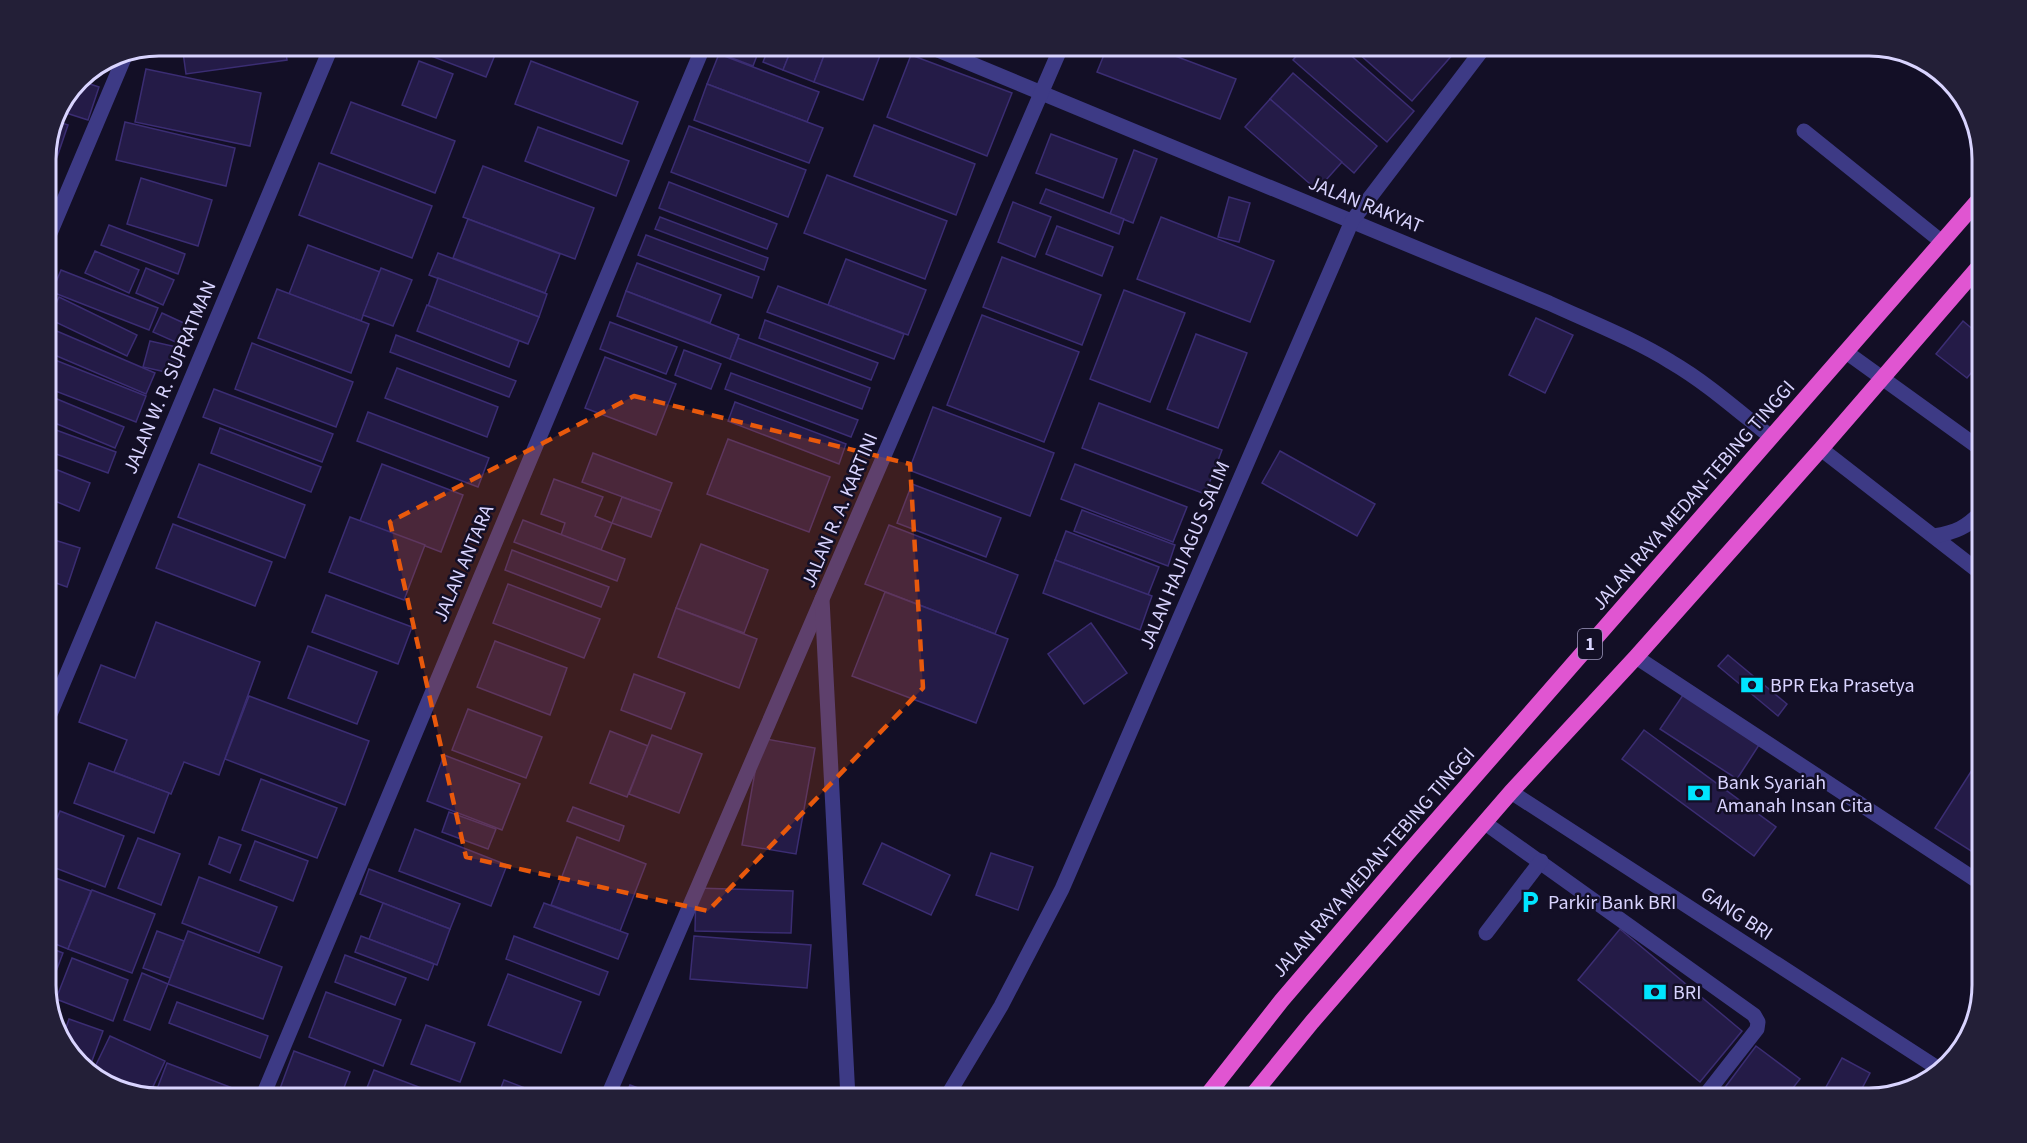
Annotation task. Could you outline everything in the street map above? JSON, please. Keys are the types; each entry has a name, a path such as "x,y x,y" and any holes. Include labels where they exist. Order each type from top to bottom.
{"highway":[{"name":"JALAN RAYA MEDAN-TEBING TINGGI","path":"1213,1088 1282,1000 1376,890 1971,209"},
{"name":"1","path":"1259,1088 1311,1022 1511,792 1636,657 1971,275"}],"street":[{"name":"JALAN W. R. SUPRATMAN","path":"56,700 327,56"},
{"name":"JALAN ANTARA","path":"266,1088 699,56"},
{"name":"JALAN RAKYAT","path":"953,56 1550,303 1669,361 1705,384 1771,437"},
{"name":"JALAN R. A. KARTINI","path":"847,1088 822,599 1057,56"},
{"name":"JALAN HAJI AGUS SALIM","path":"952,1088 1001,1006 1062,889 1352,221 1478,56"},
{"path":"56,219 122,63"},
{"path":"1804,131 1942,242"},
{"path":"1846,352 1971,442"},
{"path":"1821,449 1971,566"},
{"path":"1934,536 1955,532 1971,522"},
{"path":"611,1088 822,599"},
{"path":"1636,657 1972,877"},
{"name":"GANG BRI","path":"1511,792 1932,1065"},
{"path":"1485,823 1754,1015 1758,1022 1757,1029 1711,1088"},
{"path":"1486,933 1541,861"}],"highlighted area":[{"path":"634,396 910,464 923,688 708,911 466,857 390,522"}],"building":[{"path":"184,56 286,56 287,60 186,74"},
{"path":"431,56 495,56 486,77"},
{"path":"718,56 724,56 819,92 807,122 707,84"},
{"path":"727,56 757,56 753,66"},
{"path":"765,56 789,56 783,70 763,62"},
{"path":"789,56 824,56 814,82 783,70"},
{"path":"824,56 880,56 863,100 814,82"},
{"path":"911,56 1012,93 987,156 887,117"},
{"path":"1104,56 1175,56 1236,79 1220,119 1097,72"},
{"path":"1296,56 1352,56 1414,111 1387,142 1293,60"},
{"path":"1361,56 1451,56 1412,101"},
{"path":"419,61 453,74 436,118 402,105"},
{"path":"531,61 638,102 622,144 515,104"},
{"path":"146,69 261,93 250,146 135,122"},
{"path":"1293,73 1377,146 1354,173 1270,99"},
{"path":"89,84 99,87 88,120 66,113"},
{"path":"707,84 823,128 809,163 694,120"},
{"path":"1270,99 1342,162 1317,190 1245,127"},
{"path":"351,102 455,141 435,193 331,153"},
{"path":"125,122 235,148 226,186 116,160"},
{"path":"62,123 68,125 56,160 59,132"},
{"path":"874,125 975,164 956,215 854,176"},
{"path":"689,126 806,170 788,217 671,172"},
{"path":"538,127 629,161 616,196 525,161"},
{"path":"1051,134 1117,159 1103,198 1036,173"},
{"path":"1134,150 1157,159 1133,223 1110,214"},
{"path":"319,163 432,206 412,258 299,215"},
{"path":"483,166 594,208 575,259 463,217"},
{"path":"827,175 947,221 925,279 804,233"},
{"path":"141,178 212,200 198,246 127,224"},
{"path":"669,182 777,224 767,249 659,208"},
{"path":"1046,189 1124,219 1119,234 1040,203"},
{"path":"1229,197 1250,203 1239,242 1218,237"},
{"path":"1013,202 1051,217 1035,257 998,242"},
{"path":"660,217 768,258 764,270 655,229"},
{"path":"1161,217 1274,261 1250,322 1137,279"},
{"path":"468,219 560,254 545,293 453,258"},
{"path":"109,225 185,254 178,274 101,245"},
{"path":"1057,226 1113,247 1102,276 1046,254"},
{"path":"646,235 759,277 752,298 638,255"},
{"path":"308,245 380,272 361,321 289,294"},
{"path":"95,251 139,270 129,293 85,273"},
{"path":"438,253 547,294 539,317 429,275"},
{"path":"1002,257 1101,295 1082,345 983,307"},
{"path":"846,259 926,290 908,335 828,305"},
{"path":"637,263 721,295 710,323 626,291"},
{"path":"146,268 174,280 163,305 136,293"},
{"path":"381,268 412,280 393,326 363,315"},
{"path":"61,270 158,308 149,330 56,294 56,282"},
{"path":"438,278 539,317 528,344 428,306"},
{"path":"778,286 904,334 894,359 767,312"},
{"path":"277,289 369,324 351,373 258,338"},
{"path":"1124,290 1185,313 1150,402 1090,379"},
{"path":"626,291 739,335 730,359 617,316"},
{"path":"59,297 137,335 127,356 56,322 56,304"},
{"path":"427,305 519,341 509,367 417,331"},
{"path":"162,313 188,325 180,344 153,332"},
{"path":"982,315 1079,352 1044,442 947,405"},
{"path":"1536,318 1573,335 1545,393 1509,375"},
{"path":"765,320 878,363 871,380 759,338"},
{"path":"1963,321 1971,328 1971,373 1967,378 1936,354"},
{"path":"610,322 677,347 666,374 600,349"},
{"path":"56,331 155,373 146,394 56,356"},
{"path":"1196,334 1247,353 1218,428 1167,409"},
{"path":"396,335 516,381 509,397 390,352"},
{"path":"738,338 870,388 862,409 730,359"},
{"path":"150,341 181,348 175,374 143,367"},
{"path":"252,343 353,382 336,427 235,389"},
{"path":"684,350 721,364 711,389 675,375"},
{"path":"605,357 676,384 656,435 585,408"},
{"path":"56,360 146,396 136,422 56,391"},
{"path":"397,368 498,407 487,437 385,398"},
{"path":"731,373 858,420 851,437 725,389"},
{"path":"214,389 333,434 322,462 203,417"},
{"path":"56,399 124,427 115,448 56,424"},
{"path":"735,402 846,444 839,464 728,421"},
{"path":"1099,403 1222,450 1205,494 1082,448"},
{"path":"933,407 1054,453 1030,516 909,470"},
{"path":"368,412 489,458 478,487 357,441"},
{"path":"220,428 321,467 311,492 211,453"},
{"path":"56,430 116,452 108,473 56,454"},
{"path":"728,439 830,477 809,532 707,494"},
{"path":"1280,451 1375,504 1357,536 1262,483"},
{"path":"593,453 672,483 661,511 582,482"},
{"path":"199,464 305,505 285,558 178,517"},
{"path":"382,464 463,495 441,552 360,521"},
{"path":"1075,464 1187,507 1173,542 1061,499"},
{"path":"56,469 90,483 79,511 56,502"},
{"path":"554,479 603,497 595,516 612,523 601,550 561,535 565,523 541,514"},
{"path":"912,484 1001,518 986,557 897,523"},
{"path":"622,497 661,511 651,537 612,523"},
{"path":"1082,510 1175,545 1168,566 1074,531"},
{"path":"350,517 425,545 404,600 329,572"},
{"path":"523,520 625,559 617,581 514,542"},
{"path":"173,524 272,562 255,606 156,568"},
{"path":"889,525 1018,575 995,634 865,584"},
{"path":"1066,531 1159,567 1148,595 1055,560"},
{"path":"56,540 80,548 67,587 56,583"},
{"path":"701,544 768,570 744,633 676,608"},
{"path":"512,550 609,587 601,607 505,570"},
{"path":"1055,560 1152,596 1140,630 1043,593"},
{"path":"508,584 600,619 584,658 493,623"},
{"path":"885,592 1008,639 976,723 852,676"},
{"path":"326,595 412,627 398,664 312,632"},
{"path":"676,608 757,639 739,688 658,657"},
{"path":"156,622 260,662 219,775 184,762 171,794 114,772 127,740 79,722 101,665 135,678"},
{"path":"1091,623 1127,673 1084,704 1048,654"},
{"path":"495,641 567,668 550,715 477,687"},
{"path":"308,646 377,672 357,724 288,698"},
{"name":"BPR Eka Prasetya","path":"1728,655 1787,704 1778,716 1718,666"},
{"path":"634,674 685,693 671,729 621,710"},
{"path":"1683,695 1759,745 1737,779 1660,729"},
{"path":"249,696 369,741 345,805 225,759"},
{"path":"468,709 542,737 526,778 452,750"},
{"name":"Bank Syariah Amanah Insan Cita","path":"1644,730 1776,827 1754,856 1622,759"},
{"path":"610,731 648,746 627,797 590,783"},
{"path":"652,735 702,754 679,813 629,794"},
{"path":"761,738 815,748 796,854 742,845"},
{"path":"444,755 520,784 502,830 427,801"},
{"path":"89,763 169,793 154,833 74,803"},
{"path":"1972,770 1972,852 1935,828"},
{"path":"261,779 337,808 317,858 242,830"},
{"path":"573,807 624,826 619,841 567,821"},
{"path":"60,811 124,836 105,887 56,868 56,821"},
{"path":"449,812 496,829 488,849 442,832"},
{"path":"415,829 507,865 491,906 399,871"},
{"path":"219,837 241,845 230,873 209,864"},
{"path":"577,837 646,864 620,931 551,905"},
{"path":"138,838 180,854 161,905 118,888"},
{"path":"255,841 308,861 293,901 240,880"},
{"path":"882,843 950,875 931,915 863,884"},
{"path":"991,853 1033,867 1018,910 976,895"},
{"path":"369,869 460,904 450,929 360,894"},
{"path":"199,877 277,907 259,953 182,923"},
{"path":"56,878 91,891 68,949 56,944"},
{"path":"696,888 793,891 791,933 695,931"},
{"path":"92,890 155,914 132,973 68,949"},
{"path":"383,903 450,929 437,965 369,939"},
{"path":"544,903 628,934 618,959 534,927"},
{"path":"1620,929 1742,1031 1700,1082 1578,980"},
{"path":"157,931 184,941 170,978 143,968"},
{"path":"188,931 282,967 263,1019 168,984"},
{"path":"361,936 434,964 428,980 355,952"},
{"path":"514,936 608,972 599,995 506,959"},
{"path":"694,936 811,945 807,988 690,979"},
{"path":"56,950 63,953 56,972"},
{"path":"345,955 406,978 395,1005 335,982"},
{"path":"72,958 128,980 113,1021 57,999"},
{"path":"142,973 168,984 150,1030 124,1020"},
{"path":"508,974 581,1002 561,1053 488,1025"},
{"path":"326,992 401,1020 383,1066 309,1037"},
{"path":"177,1002 268,1036 260,1058 169,1023"},
{"path":"69,1019 103,1031 92,1062 77,1047 66,1029"},
{"path":"426,1025 475,1043 460,1082 411,1064"},
{"path":"110,1036 165,1061 153,1088 119,1080 96,1066"},
{"path":"1756,1046 1800,1079 1793,1088 1724,1088"},
{"path":"294,1051 350,1072 344,1088 280,1088"},
{"path":"1842,1058 1870,1073 1862,1088 1826,1088"},
{"path":"167,1063 232,1088 159,1088"},
{"path":"374,1070 421,1088 367,1088"},
{"path":"504,1080 525,1088 501,1088"}],"place":[{"name":"BPR Eka Prasetya","path":"1752,685"},
{"name":"Bank Syariah Amanah Insan Cita","path":"1699,793"},
{"name":"Parkir Bank BRI","path":"1530,902"},
{"name":"BRI","path":"1655,992"}]}
